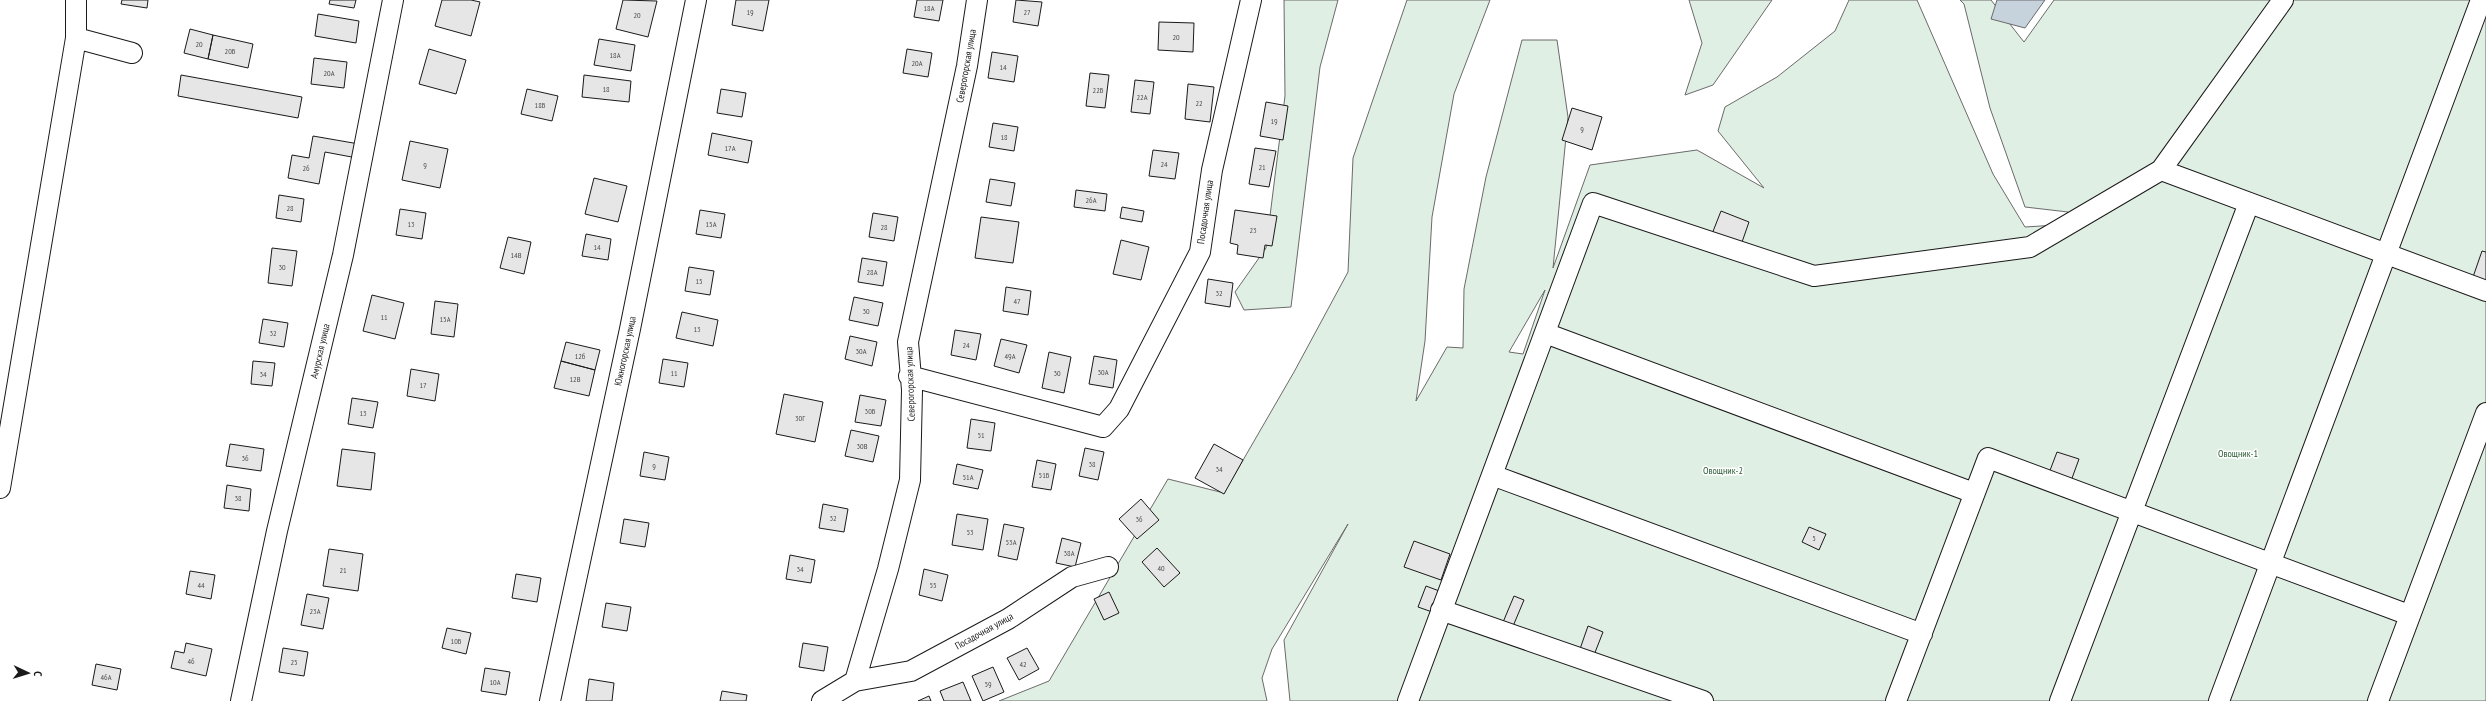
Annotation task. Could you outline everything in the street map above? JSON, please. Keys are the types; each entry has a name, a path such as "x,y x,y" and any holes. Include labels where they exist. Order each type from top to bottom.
{"street":[{"path":"0,488 76,38 76,0"},
{"name":"Амурская улица","path":"241,701 277,531 343,255 393,0"},
{"name":"Южногорская улица","path":"550,701 630,329 696,0"},
{"name":"Северогорская улица","path":"855,681 888,569 910,480 912,390 908,342 967,66 977,0"},
{"name":"Посадочная улица","path":"910,376 1103,427 1119,409 1200,252 1212,170 1251,0"},
{"path":"1408,701 1593,203 1814,276 2030,247 2161,170 2283,0"},
{"path":"2219,701 2481,0"},
{"path":"76,38 132,53"},
{"path":"2161,170 2486,291"},
{"path":"2060,701 2249,203"},
{"path":"1545,333 1974,493"},
{"path":"2378,701 2486,413"},
{"path":"1896,701 1988,458 2132,510 2410,615"},
{"path":"1492,475 1922,634"},
{"name":"Посадочная улица","path":"855,681 911,671 1008,620 1072,577 1108,567"},
{"path":"1441,610 1703,701"},
{"path":"822,701 855,681"}],"green space":[{"path":"1284,0 1338,0 1320,67 1291,307 1244,310 1235,292 1266,248 1285,96"},
{"path":"1407,0 1490,0 1454,94 1432,217 1425,341 1416,401 1447,347 1463,348 1464,289 1486,177 1522,40 1557,40 1568,117 1553,268 1590,165 1697,150 1764,188 1718,131 1725,107 1777,77 1835,31 1849,0 1917,0 1993,174 2025,227 2057,225 2068,212 2025,207 1990,108 1964,4 1960,0 1991,0 2024,42 2054,0 2486,0 2486,701 1290,701 1284,640 1348,524 1272,649 1262,678 1267,701 999,701 1049,681 1168,479 1224,493 1294,372 1348,272 1353,158","holes":["1545,290 1523,354 1509,352"]},
{"path":"1689,0 1772,0 1713,85 1685,95 1702,43"}],"shaded area":[{"path":"1997,0 2045,0 2025,28 1991,19"}],"building":[{"path":"122,0 148,0 147,8 121,4"},
{"path":"330,0 356,0 354,8 329,4"},
{"path":"442,0 471,0 480,2 471,36 435,26"},
{"path":"623,0 657,1 648,37 616,29"},
{"path":"736,0 769,0 763,31 732,25"},
{"path":"917,0 943,0 939,21 914,17"},
{"path":"1016,0 1042,2 1038,26 1013,22"},
{"path":"318,14 359,21 356,43 315,36"},
{"path":"1159,22 1194,23 1193,52 1158,50"},
{"path":"190,29 213,35 208,59 184,53"},
{"path":"213,35 253,44 248,68 208,59"},
{"path":"599,39 635,45 631,71 594,65"},
{"path":"429,49 466,60 456,94 419,84"},
{"path":"907,49 932,53 928,77 903,73"},
{"path":"992,52 1018,56 1014,82 988,78"},
{"path":"314,58 347,62 344,88 311,84"},
{"path":"1090,73 1109,75 1105,108 1086,106"},
{"path":"181,75 302,97 298,118 178,96"},
{"path":"584,75 631,81 629,102 582,97"},
{"path":"1135,80 1154,82 1150,114 1131,112"},
{"path":"1188,84 1214,87 1210,122 1185,119"},
{"path":"527,89 558,96 552,121 521,114"},
{"path":"721,89 746,93 742,117 717,113"},
{"path":"1266,102 1288,106 1283,140 1260,136"},
{"path":"1572,108 1602,117 1592,150 1562,140"},
{"path":"993,123 1018,127 1014,151 989,147"},
{"path":"712,133 752,141 748,163 708,155"},
{"path":"313,136 359,144 357,158 325,152 319,184 288,178 292,155 309,158"},
{"path":"410,141 448,149 440,188 402,180"},
{"path":"1255,148 1276,151 1269,187 1249,184"},
{"path":"1153,150 1179,153 1175,179 1149,176"},
{"path":"594,178 627,186 618,222 585,214"},
{"path":"990,179 1015,183 1011,206 986,202"},
{"path":"1076,190 1107,194 1105,211 1074,207"},
{"path":"279,195 304,199 301,222 276,218"},
{"path":"1122,207 1144,211 1142,222 1120,218"},
{"path":"400,209 426,213 422,239 396,235"},
{"path":"700,210 725,214 721,238 696,234"},
{"path":"1235,210 1277,216 1272,246 1265,245 1263,258 1237,254 1238,245 1230,243"},
{"path":"1721,211 1749,222 1741,245 1712,234"},
{"path":"873,213 898,217 894,241 869,237"},
{"path":"981,217 1019,222 1013,263 975,258"},
{"path":"586,234 611,239 608,260 582,256"},
{"path":"508,237 531,242 524,274 500,268"},
{"path":"1121,240 1149,247 1141,280 1113,274"},
{"path":"272,248 297,251 292,286 268,283"},
{"path":"2482,251 2486,252 2486,281 2473,277"},
{"path":"862,258 887,262 883,286 858,282"},
{"path":"689,267 714,271 710,295 685,291"},
{"path":"1208,279 1233,283 1230,307 1205,303"},
{"path":"1006,287 1031,291 1028,315 1003,311"},
{"path":"372,295 404,303 395,339 363,331"},
{"path":"854,297 883,303 878,326 849,320"},
{"path":"435,301 458,304 454,337 431,334"},
{"path":"682,312 718,320 713,346 676,338"},
{"path":"263,319 288,323 284,347 259,343"},
{"path":"955,330 981,334 976,360 951,355"},
{"path":"850,336 877,342 872,366 845,359"},
{"path":"1001,339 1027,345 1019,373 994,366"},
{"path":"566,342 600,350 595,370 561,361"},
{"path":"1049,352 1071,357 1064,393 1042,388"},
{"path":"1094,356 1117,360 1113,388 1089,384"},
{"path":"663,359 688,363 684,387 659,383"},
{"path":"253,361 275,363 272,386 251,384"},
{"path":"561,361 595,370 589,396 554,388"},
{"path":"411,369 439,374 435,401 407,396"},
{"path":"784,394 823,402 815,442 776,434"},
{"path":"860,395 886,400 881,426 855,422"},
{"path":"352,398 378,402 373,428 348,424"},
{"path":"971,419 995,423 991,451 967,448"},
{"path":"851,430 879,436 873,462 845,456"},
{"path":"230,444 264,449 261,471 226,466"},
{"path":"1214,444 1243,460 1224,494 1195,478"},
{"path":"1085,448 1104,452 1098,480 1079,476"},
{"path":"342,449 375,453 371,490 337,486"},
{"path":"644,452 669,457 665,480 640,476"},
{"path":"2057,452 2079,459 2071,481 2049,473"},
{"path":"1037,460 1056,464 1051,490 1032,487"},
{"path":"957,464 983,470 978,489 953,484"},
{"path":"227,485 251,489 249,511 224,508"},
{"path":"1141,499 1159,520 1137,539 1119,519"},
{"path":"823,504 848,509 844,532 819,528"},
{"path":"957,514 988,519 983,550 952,545"},
{"path":"624,519 649,523 645,547 620,543"},
{"path":"1004,524 1024,528 1017,560 998,556"},
{"path":"1809,527 1826,534 1819,550 1802,542"},
{"path":"1062,538 1081,543 1075,567 1056,563"},
{"path":"1414,541 1450,554 1441,580 1404,567"},
{"path":"1157,548 1180,573 1164,587 1142,562"},
{"path":"329,549 363,554 358,591 323,586"},
{"path":"790,555 815,560 811,583 786,579"},
{"path":"924,569 948,575 942,601 919,595"},
{"path":"190,571 215,575 211,599 186,594"},
{"path":"516,574 541,578 537,602 512,598"},
{"path":"1426,586 1442,592 1435,613 1418,607"},
{"path":"1109,592 1119,613 1104,620 1094,599"},
{"path":"307,594 329,598 323,629 301,625"},
{"path":"1514,596 1524,600 1511,631 1501,627"},
{"path":"606,603 631,607 627,631 602,627"},
{"path":"1588,626 1603,632 1594,655 1580,649"},
{"path":"447,628 471,633 466,654 442,648"},
{"path":"186,643 212,649 206,676 171,668 175,651 184,653"},
{"path":"803,643 828,647 824,671 799,667"},
{"path":"283,648 308,652 304,676 279,672"},
{"path":"1027,648 1039,669 1019,680 1007,658"},
{"path":"96,664 121,669 117,690 92,685"},
{"path":"993,667 1004,692 983,701 972,676"},
{"path":"485,668 510,672 506,695 481,691"},
{"path":"589,679 614,683 612,701 586,701"},
{"path":"963,682 971,701 944,701 940,691"},
{"path":"722,691 747,695 746,701 720,701"},
{"path":"929,696 931,701 918,701"}],"park label":[{"name":"Овощник-1","path":"2238,453"},
{"name":"Овощник-2","path":"1723,470"}]}
